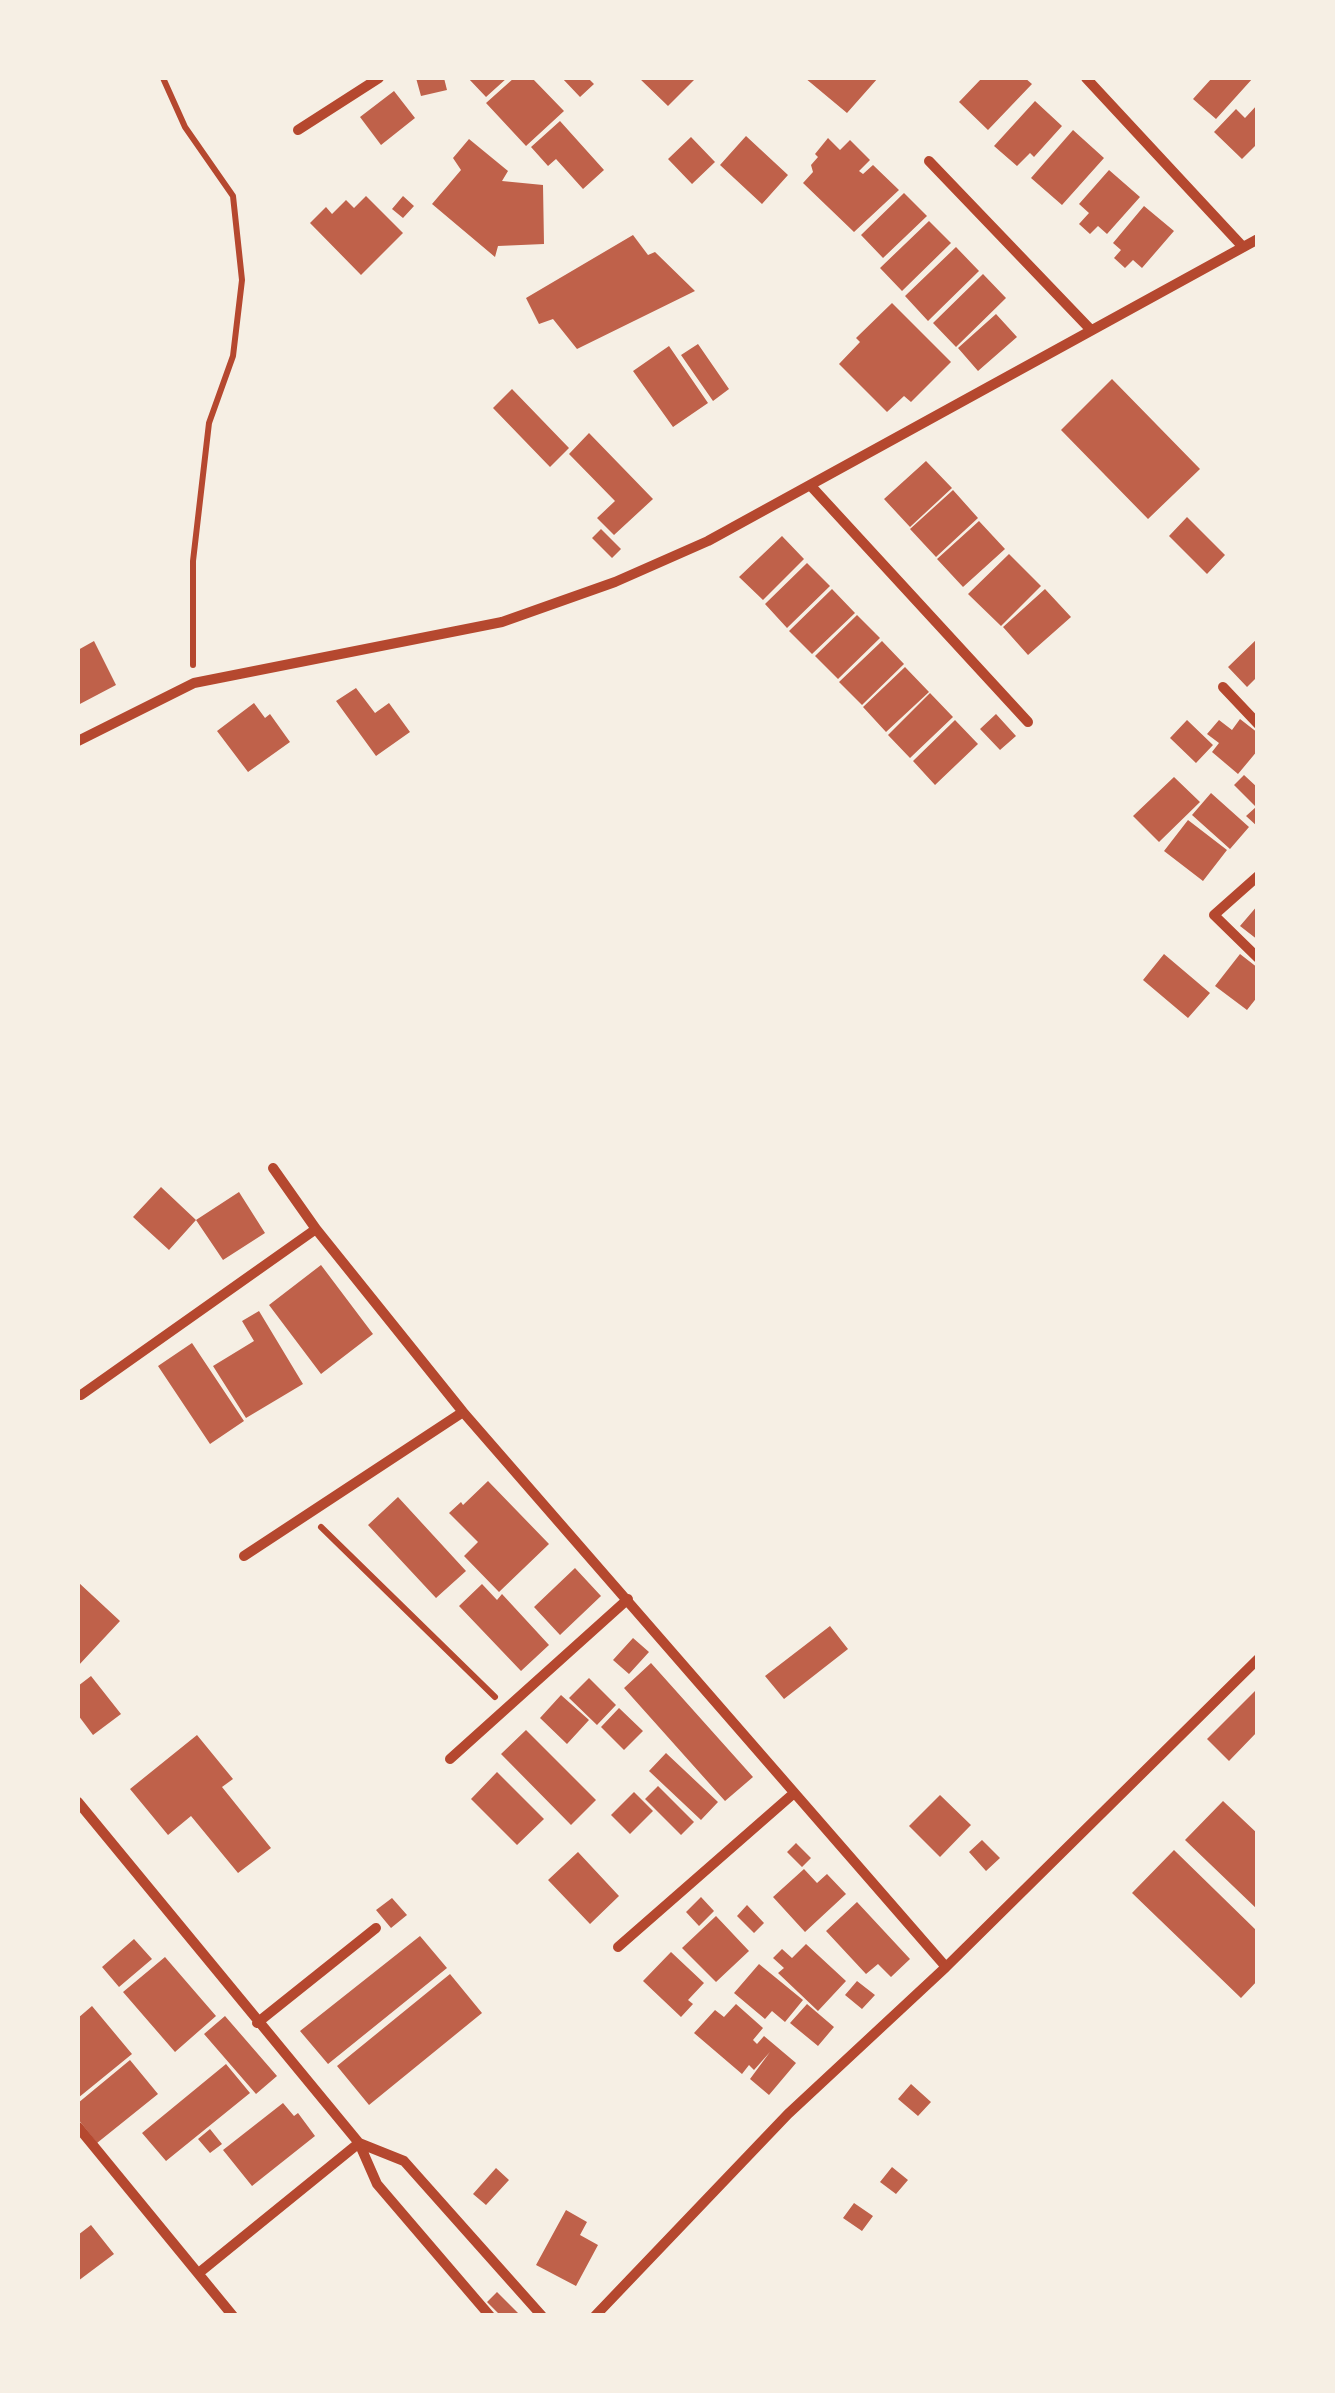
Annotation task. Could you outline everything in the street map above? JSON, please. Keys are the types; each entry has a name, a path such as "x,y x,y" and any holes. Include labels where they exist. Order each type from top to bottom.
{"street":[{"path":"298,130 380,78"},
{"path":"1086,78 1243,246"},
{"path":"929,161 1091,330"},
{"path":"78,741 194,683 502,622 631,576 708,541 1258,239"},
{"path":"810,485 1028,722"},
{"path":"1223,687 1258,724"},
{"path":"1258,876 1214,915 1258,958"},
{"path":"273,1168 316,1230 463,1412 946,1968"},
{"path":"82,1395 316,1230"},
{"path":"244,1556 463,1412"},
{"path":"450,1758 628,1599"},
{"path":"594,2316 788,2114 946,1968 1258,1660"},
{"path":"618,1947 793,1794"},
{"path":"78,1802 359,2143 377,2184 490,2316"},
{"path":"257,2023 376,1928"},
{"path":"78,2127 234,2316"},
{"path":"200,2272 359,2143"},
{"path":"359,2143 404,2161 542,2316"}],"path":[{"path":"163,78 184,126 233,196 242,280 233,356 210,423 193,562 194,683"},
{"path":"308,1514 506,1708"}],"building":[{"path":"416,78 444,78 447,90 421,96"},
{"path":"468,78 507,78 486,97"},
{"path":"514,78 532,78 564,111 526,146 486,103"},
{"path":"562,78 588,78 594,84 580,97"},
{"path":"639,78 696,78 668,106"},
{"path":"805,78 878,78 847,113"},
{"path":"982,78 1025,78 1032,84 988,130 959,102"},
{"path":"1212,78 1253,78 1216,119 1193,99"},
{"path":"394,91 415,118 381,145 360,117"},
{"path":"1035,101 1062,126 1034,157 1030,153 1017,166 994,146"},
{"path":"1258,104 1258,143 1242,159 1214,132 1236,109 1245,118"},
{"path":"560,121 604,170 583,189 556,159 548,166 531,147"},
{"path":"1073,130 1104,158 1062,205 1031,178"},
{"path":"746,136 788,175 762,204 720,165"},
{"path":"691,137 715,162 692,184 668,159"},
{"path":"828,138 840,150 850,140 870,160 859,171 863,174 873,165 899,190 854,232 803,183 813,172 811,165 818,157 815,154"},
{"path":"469,139 508,171 502,181 543,185 544,244 498,246 495,257 432,204 461,170 453,158"},
{"path":"1109,170 1140,197 1107,234 1098,226 1090,234 1079,224 1089,213 1079,204"},
{"path":"904,193 927,216 883,258 861,235"},
{"path":"366,196 403,233 361,275 310,223 326,207 332,214 346,200 354,208"},
{"path":"403,196 414,206 403,218 392,209"},
{"path":"1144,206 1174,231 1142,268 1133,260 1125,268 1114,258 1121,250 1113,243"},
{"path":"929,221 951,243 902,291 880,268"},
{"path":"633,235 648,255 655,252 695,291 577,349 553,319 539,324 526,298"},
{"path":"956,247 979,271 928,321 905,296"},
{"path":"983,274 1006,298 956,347 933,323"},
{"path":"892,303 951,362 911,402 904,396 887,412 839,364 860,342 856,338"},
{"path":"996,314 1017,337 978,371 958,348"},
{"path":"698,344 729,389 713,401 681,355"},
{"path":"669,346 708,403 673,427 633,371"},
{"path":"1112,379 1200,469 1148,519 1061,430"},
{"path":"512,389 569,448 550,467 493,408"},
{"path":"589,433 653,499 614,535 597,518 615,501 569,454"},
{"path":"926,461 952,488 910,527 884,499"},
{"path":"953,490 978,518 936,557 910,529"},
{"path":"1187,517 1225,555 1207,574 1169,536"},
{"path":"979,521 1005,549 963,587 937,559"},
{"path":"601,529 621,549 612,558 592,538"},
{"path":"782,536 804,559 763,600 739,577"},
{"path":"1009,554 1041,586 1001,626 968,594"},
{"path":"807,563 830,586 787,628 765,604"},
{"path":"832,589 855,613 812,654 789,631"},
{"path":"1045,589 1071,617 1028,655 1003,627"},
{"path":"857,615 880,638 838,679 815,656"},
{"path":"1258,638 1258,676 1247,687 1228,667"},
{"path":"94,641 116,685 78,705 78,650"},
{"path":"882,641 904,664 862,705 839,682"},
{"path":"905,667 929,692 886,732 863,707"},
{"path":"356,688 375,713 389,703 410,732 376,756 336,701"},
{"path":"930,693 953,717 910,758 888,735"},
{"path":"254,703 265,718 270,714 290,742 248,772 217,731"},
{"path":"996,714 1016,736 1000,750 980,729"},
{"path":"1240,719 1258,733 1258,750 1238,774 1212,752 1219,743 1207,734 1219,720 1232,730"},
{"path":"955,720 978,744 935,785 913,761"},
{"path":"1187,720 1213,745 1196,763 1170,738"},
{"path":"1244,775 1258,788 1258,827 1246,816 1256,807 1234,785"},
{"path":"1174,777 1200,802 1159,842 1133,816"},
{"path":"1211,793 1249,827 1230,849 1192,815"},
{"path":"1188,820 1227,850 1203,881 1164,851"},
{"path":"1258,905 1258,940 1240,926"},
{"path":"1164,954 1210,993 1188,1018 1143,980"},
{"path":"1240,954 1258,968 1258,996 1247,1010 1215,986"},
{"path":"161,1187 196,1220 169,1250 133,1217"},
{"path":"239,1192 265,1233 223,1260 196,1220"},
{"path":"321,1265 373,1334 321,1374 269,1305"},
{"path":"259,1311 303,1384 246,1418 213,1366 254,1341 242,1321"},
{"path":"192,1343 244,1421 210,1444 158,1366"},
{"path":"488,1481 549,1544 499,1592 464,1556 478,1542 449,1513"},
{"path":"398,1497 466,1571 436,1598 368,1525"},
{"path":"575,1568 601,1596 560,1635 534,1607"},
{"path":"78,1582 120,1621 78,1666"},
{"path":"482,1584 497,1600 502,1594 549,1645 521,1671 459,1606"},
{"path":"830,1626 848,1649 784,1699 765,1676"},
{"path":"633,1638 649,1652 629,1674 613,1660"},
{"path":"651,1663 753,1777 725,1801 624,1688"},
{"path":"91,1676 121,1714 93,1735 78,1715 78,1686"},
{"path":"589,1678 616,1705 597,1725 569,1698"},
{"path":"1258,1688 1258,1731 1229,1761 1207,1739"},
{"path":"561,1695 589,1720 567,1744 540,1718"},
{"path":"619,1708 643,1731 624,1750 601,1727"},
{"path":"526,1730 596,1800 571,1825 501,1754"},
{"path":"197,1735 233,1779 222,1787 271,1848 238,1873 191,1816 168,1835 130,1789"},
{"path":"666,1753 718,1802 701,1820 649,1771"},
{"path":"497,1772 544,1819 517,1845 471,1799"},
{"path":"658,1786 694,1822 681,1835 645,1799"},
{"path":"634,1792 653,1811 630,1834 611,1815"},
{"path":"940,1795 971,1825 940,1857 909,1826"},
{"path":"1223,1801 1258,1834 1258,1910 1185,1840"},
{"path":"982,1840 1000,1858 986,1871 969,1852"},
{"path":"796,1843 811,1858 802,1867 787,1852"},
{"path":"1174,1850 1258,1932 1258,1980 1241,1998 1132,1893"},
{"path":"578,1852 619,1896 590,1924 548,1880"},
{"path":"804,1869 817,1883 827,1874 846,1894 805,1932 773,1897"},
{"path":"701,1897 714,1911 699,1926 686,1912"},
{"path":"392,1898 407,1915 391,1928 376,1910"},
{"path":"857,1902 910,1959 891,1977 878,1964 866,1974 826,1931"},
{"path":"747,1905 764,1923 754,1933 737,1916"},
{"path":"716,1916 749,1951 716,1982 682,1948"},
{"path":"420,1936 447,1968 328,2064 300,2031"},
{"path":"134,1939 152,1959 119,1987 102,1967"},
{"path":"806,1944 846,1981 818,2011 778,1973 784,1968 773,1958 782,1949 792,1958"},
{"path":"671,1952 704,1983 688,2000 693,2004 681,2017 643,1981"},
{"path":"165,1957 216,2016 175,2052 123,1992"},
{"path":"759,1964 803,2000 785,2022 772,2011 765,2019 734,1993"},
{"path":"450,1974 482,2013 369,2105 337,2066"},
{"path":"857,1981 875,1995 862,2009 845,1995"},
{"path":"736,2004 763,2028 753,2040 757,2044 764,2036 796,2063 769,2095 750,2079 770,2052 754,2070 749,2065 742,2074 694,2033 715,2010 724,2017"},
{"path":"807,2004 834,2027 818,2046 790,2023"},
{"path":"92,2006 132,2054 78,2098 78,2018"},
{"path":"225,2016 277,2076 256,2094 204,2034"},
{"path":"130,2060 158,2094 97,2143 78,2119 78,2103"},
{"path":"226,2064 250,2093 166,2161 142,2133"},
{"path":"911,2084 931,2102 918,2116 898,2099"},
{"path":"283,2103 294,2116 298,2113 315,2136 252,2186 223,2150"},
{"path":"210,2129 222,2144 210,2153 198,2139"},
{"path":"892,2167 908,2180 896,2194 880,2182"},
{"path":"496,2168 509,2180 486,2205 473,2194"},
{"path":"854,2203 873,2216 862,2231 843,2218"},
{"path":"566,2210 587,2222 580,2235 598,2245 576,2286 536,2265"},
{"path":"91,2225 114,2254 78,2281 78,2235"},
{"path":"497,2292 521,2316 501,2316 487,2302"}]}
